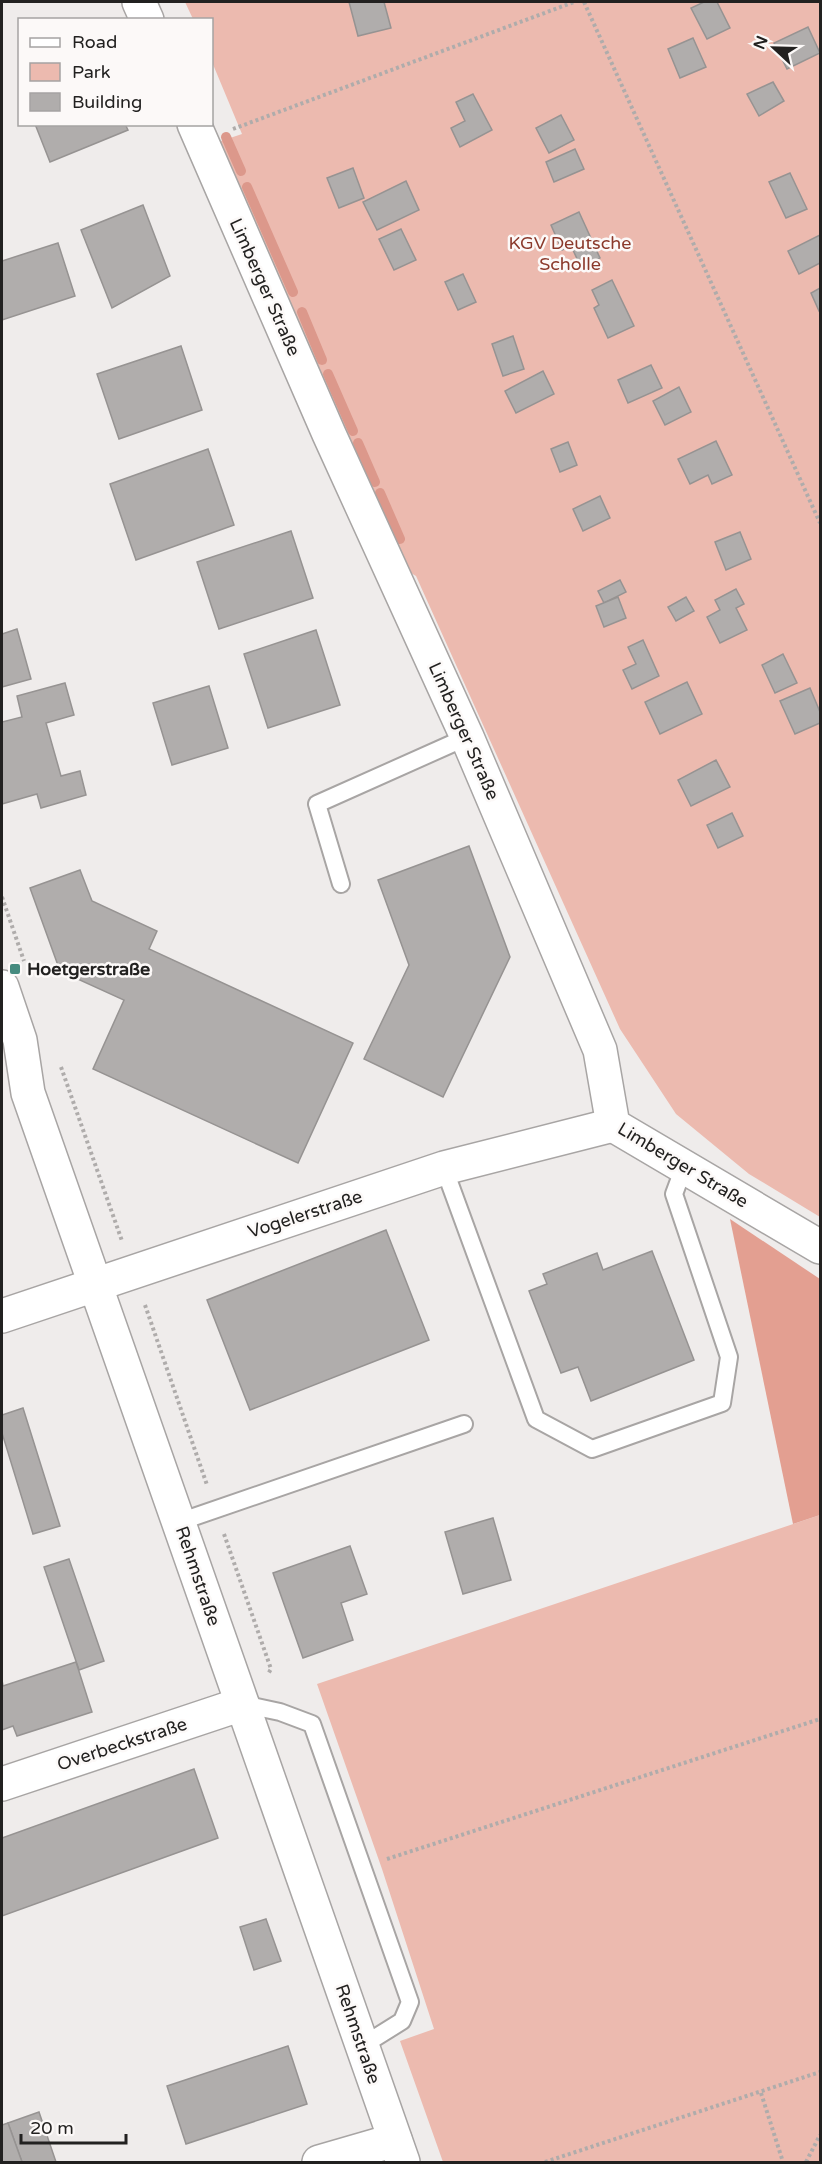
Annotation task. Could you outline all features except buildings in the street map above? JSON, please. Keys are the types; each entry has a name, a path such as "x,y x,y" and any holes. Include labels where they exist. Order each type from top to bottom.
{"street":[{"path":"139,2 146,18"},
{"name":"Limberger Straße","path":"197,133 329,434 467,737 600,1050 613,1125 820,1247"},
{"name":"Rehmstraße","path":"2,987 20,1040 28,1093 399,2151"},
{"name":"Vogelerstraße","path":"2,1316 444,1168 613,1125"},
{"name":"Overbeckstraße","path":"2,1784 242,1704"},
{"path":"319,2163 399,2151"}],"lane":[{"path":"340,884 317,804 467,737"},
{"path":"444,1168 536,1419 592,1449 722,1403 729,1357 674,1194 684,1167"},
{"path":"179,1522 464,1424"},
{"path":"242,1704 280,1712 312,1724 410,2002 402,2021 362,2046"}],"path":[{"path":"197,133 574,2"},
{"path":"584,2 820,523"},
{"path":"362,1868 820,1719"},
{"path":"545,2163 820,2072"},
{"path":"761,2093 783,2163"},
{"path":"806,2163 820,2135"}],"green space":[{"name":"KGV Deutsche Scholle","path":"185,2 820,2 820,1217 749,1174 676,1114 620,1029 416,576 406,570 218,142 242,134 213,64 213,18 193,18"},
{"path":"820,1515 820,2162 443,2162 400,2041 434,2029 382,1869 317,1684"}],"shaded area":[{"path":"730,1219 820,1279 820,1515 793,1524"}],"waterway":[{"path":"226,137 241,171"},
{"path":"247,187 293,292"},
{"path":"302,312 322,360"},
{"path":"328,374 353,431"},
{"path":"358,443 375,482"},
{"path":"380,493 400,539"}],"place":[{"name":"Hoetgerstraße","path":"15,969"}]}
